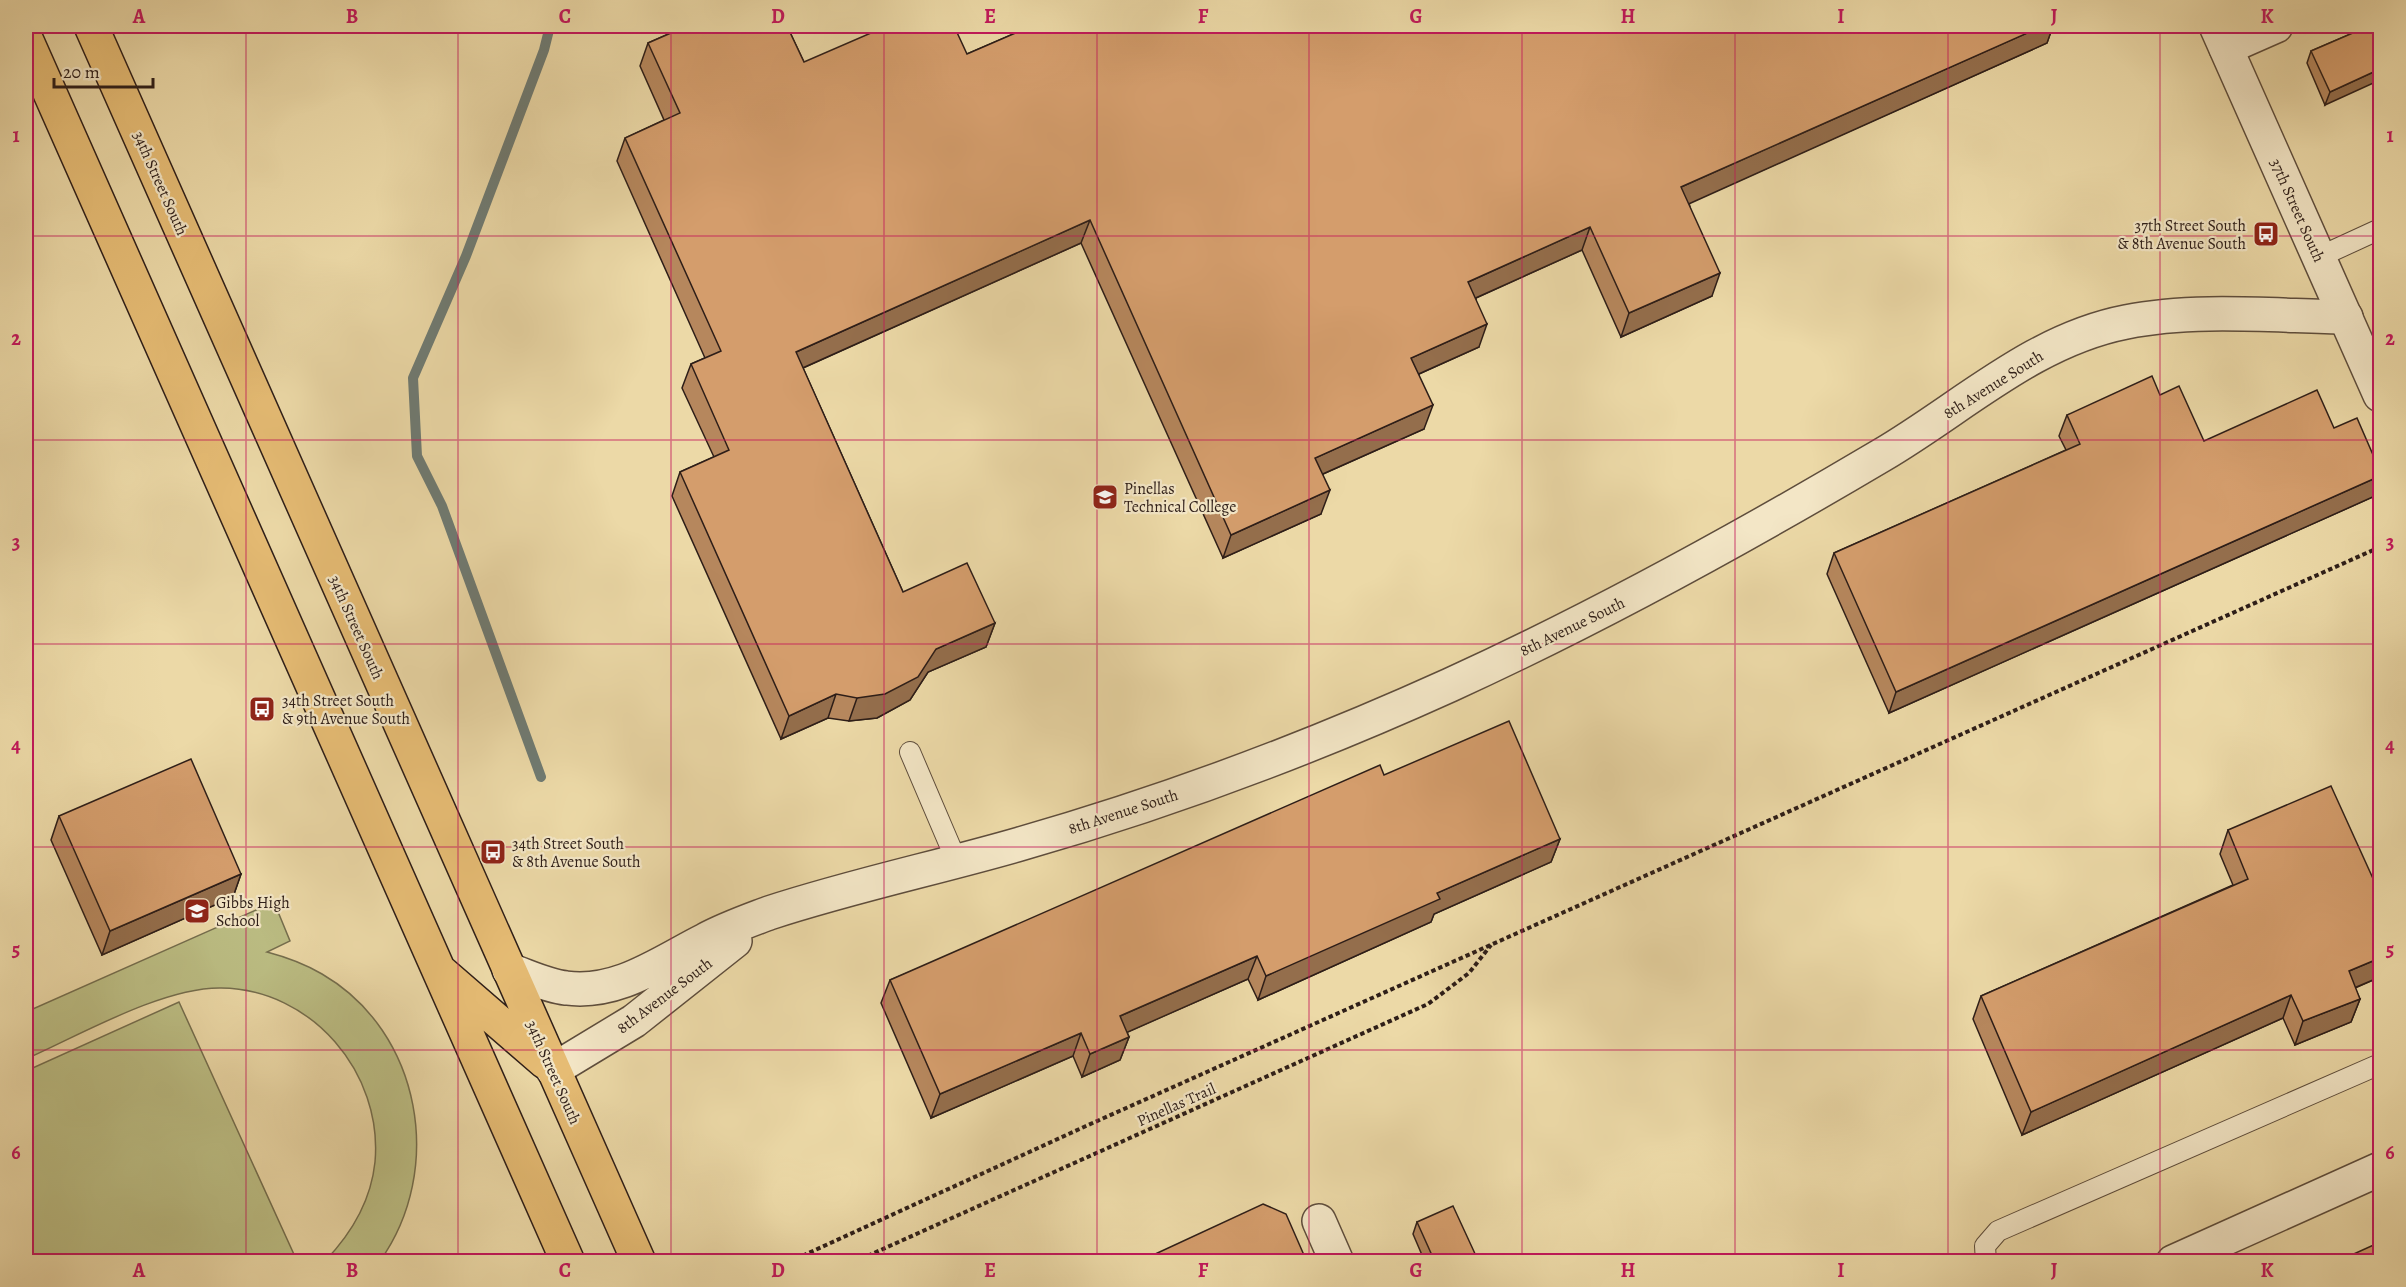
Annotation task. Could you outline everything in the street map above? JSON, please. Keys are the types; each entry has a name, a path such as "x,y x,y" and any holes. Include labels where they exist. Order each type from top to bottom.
{"highway":[{"name":"34th Street South","path":"91,26 639,1262"},
{"path":"26,39 435,967 568,1262"},
{"path":"435,967 553,1070"}],"street":[{"path":"2221,37 2276,26"},
{"name":"37th Street South","path":"2221,37 2379,389"},
{"name":"8th Avenue South","path":"509,970 565,988 604,987 648,972 708,938 770,913 1025,843 1254,768 1451,685 1647,589 1747,534 1895,447 2037,353 2081,336 2127,322 2188,316 2346,317"},
{"name":"8th Avenue South","path":"553,1070 634,1021 770,913"},
{"path":"2173,1262 2380,1169"},
{"path":"1319,1221 1337,1262"}],"lane":[{"path":"2319,257 2380,229"},
{"path":"910,752 957,862"},
{"path":"1986,1262 1985,1246 1998,1231 2380,1065"}],"path":[{"path":"789,1262 1086,1126 2380,547"},
{"name":"Pinellas Trail","path":"854,1262 1428,1004 1469,973 1492,944"}],"green space":[{"path":"274,902 290,941 267,952 316,970 356,999 382,1031 401,1066 413,1105 417,1145 412,1186 400,1225 380,1261 325,1261 351,1228 369,1190 375,1162 374,1129 367,1097 354,1068 335,1042 312,1020 285,1003 254,992 221,988 174,995 122,1014 26,1059 26,1012"},
{"path":"179,1002 297,1261 26,1261 26,1071"}],"building":[{"path":"687,26 787,26 804,62 887,26 954,26 967,54 1032,26 2043,26 1681,187 1720,273 1629,313 1590,227 1468,282 1487,324 1411,358 1433,405 1315,458 1330,490 1231,535 1090,220 796,352 903,592 967,563 995,623 936,649 918,677 885,694 857,698 836,694 789,716 680,472 729,450 691,364 721,351 625,138 680,113 648,43"},
{"path":"2369,26 2380,26 2380,69 2330,92 2311,51"},
{"path":"2152,376 2160,395 2179,386 2204,441 2317,390 2334,428 2357,418 2380,471 2380,476 1896,692 1834,553 2080,444 2067,415"},
{"path":"1509,721 1560,839 1437,893 1440,899 1266,976 1257,956 1120,1016 1129,1037 1090,1054 1081,1033 940,1094 890,980 1380,765 1384,775"},
{"path":"191,759 241,874 110,931 59,816"},
{"path":"2331,786 2380,894 2380,958 2349,971 2360,999 2303,1021 2291,995 2031,1112 1981,996 2248,879 2228,830"},
{"path":"1263,1204 1286,1214 1307,1262 1138,1262"},
{"path":"1453,1206 1477,1258 1468,1262 1435,1262 1417,1222"},
{"path":"2378,1243 2380,1262 2336,1262"}],"waterway":[{"path":"541,777 442,506 417,456 413,378 466,256 544,50 550,26"}],"place":[{"name":"37th Street South & 8th Avenue South","path":"2266,234"},
{"name":"Pinellas Technical College","path":"1105,497"},
{"name":"34th Street South & 9th Avenue South","path":"262,709"},
{"name":"34th Street South & 8th Avenue South","path":"493,852"},
{"name":"Gibbs High School","path":"197,911"}]}
